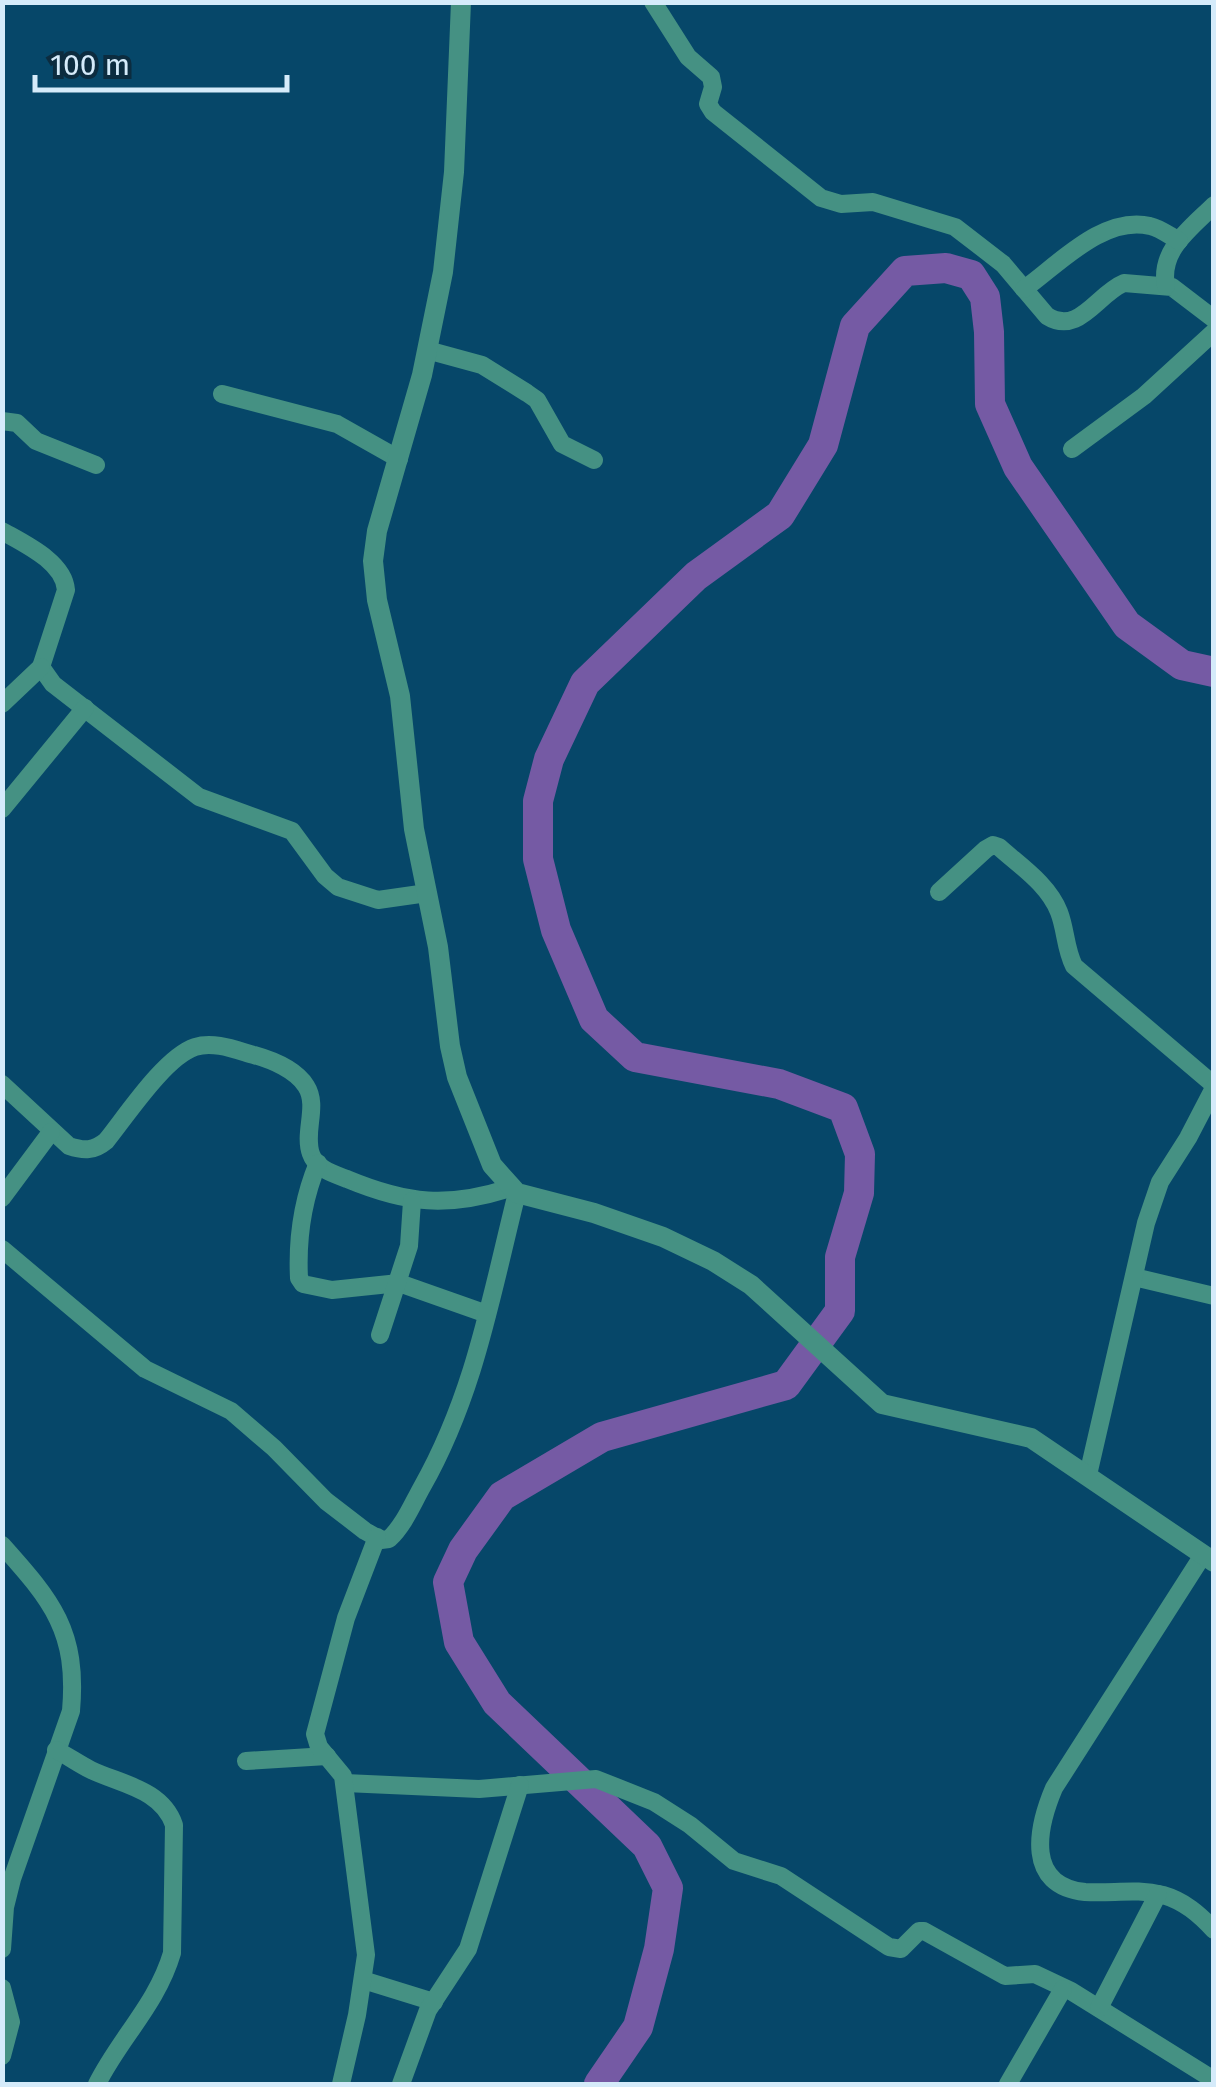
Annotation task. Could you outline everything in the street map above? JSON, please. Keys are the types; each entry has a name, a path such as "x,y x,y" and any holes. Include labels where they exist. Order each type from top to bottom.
{"street":[{"path":"461,2 454,172 443,272 427,350 374,544 374,583 400,696 414,829 458,1077 492,1165 514,1191"},
{"path":"654,2 685,52 714,82 708,104 712,112 821,198 841,204 873,202 955,228 1003,264 1047,316 1065,324 1081,316 1118,284 1166,286 1183,294 1214,319"},
{"path":"1166,286 1163,272 1179,240 1214,204"},
{"path":"1024,289 1101,234 1126,226 1150,226 1179,240"},
{"path":"1072,450 1144,396 1214,332"},
{"path":"427,350 482,364 527,393 537,400 562,444 594,460"},
{"path":"222,394 336,424 399,459"},
{"path":"2,421 18,423 36,441 96,466"},
{"path":"2,531 46,558 66,582 42,667 2,704"},
{"path":"42,667 53,684 199,797 292,831 338,887 378,900 427,893"},
{"path":"2,809 86,708"},
{"path":"939,892 986,848 992,844 998,847 1043,885 1058,910 1074,966 1214,1086 1160,1182 1146,1223 1088,1475"},
{"path":"2,1084 51,1132 82,1150 99,1146 176,1058 195,1047 215,1044 262,1057 291,1071 305,1084 312,1104 308,1129 311,1154 324,1169 412,1201 484,1197 514,1191 663,1237 714,1261 751,1285 882,1404 1018,1432 1042,1443 1088,1475 1208,1559 1054,1788 1046,1806 1039,1845 1045,1868 1058,1885 1080,1892 1134,1890 1158,1894 1184,1904 1214,1930"},
{"path":"2,1198 51,1132"},
{"path":"318,1163 304,1200 299,1229 299,1278 304,1284 332,1290 398,1284 488,1314"},
{"path":"2,1249 145,1369 230,1412 274,1448 326,1501 377,1537 389,1539 402,1525 444,1450 466,1391 488,1314 514,1191"},
{"path":"380,1335 409,1246 412,1201"},
{"path":"1134,1277 1214,1296"},
{"path":"342,2084 366,1955 343,1776 319,1747 316,1734 346,1618 377,1537"},
{"path":"2,1545 41,1588 62,1626 73,1688 71,1710 6,1888 2,1949"},
{"path":"56,1750 140,1789 167,1810 174,1825 172,1954 157,1994 112,2056 97,2084"},
{"path":"246,1761 327,1756"},
{"path":"344,1783 479,1789 596,1779 654,1802 734,1860 781,1876 889,1947 901,1949 919,1930 924,1930 1005,1976 1035,1974 1099,2008 1214,2080"},
{"path":"401,2084 434,2002 468,1949 520,1785"},
{"path":"1099,2008 1158,1894"},
{"path":"363,1980 434,2002"},
{"path":"2,1988 11,2022 2,2056"},
{"path":"1008,2084 1063,1989"}],"waterway":[{"path":"599,2084 638,2027 659,1949 668,1888 647,1846 497,1703 459,1642 448,1582 463,1550 502,1496 602,1437 786,1385 840,1311 840,1257 859,1193 860,1154 843,1108 779,1084 635,1057 594,1019 556,930 538,859 538,801 549,759 585,683 696,576 780,515 823,445 855,326 905,271 946,268 971,275 985,297 990,404 1018,467 1127,625 1182,665 1214,672"}]}
